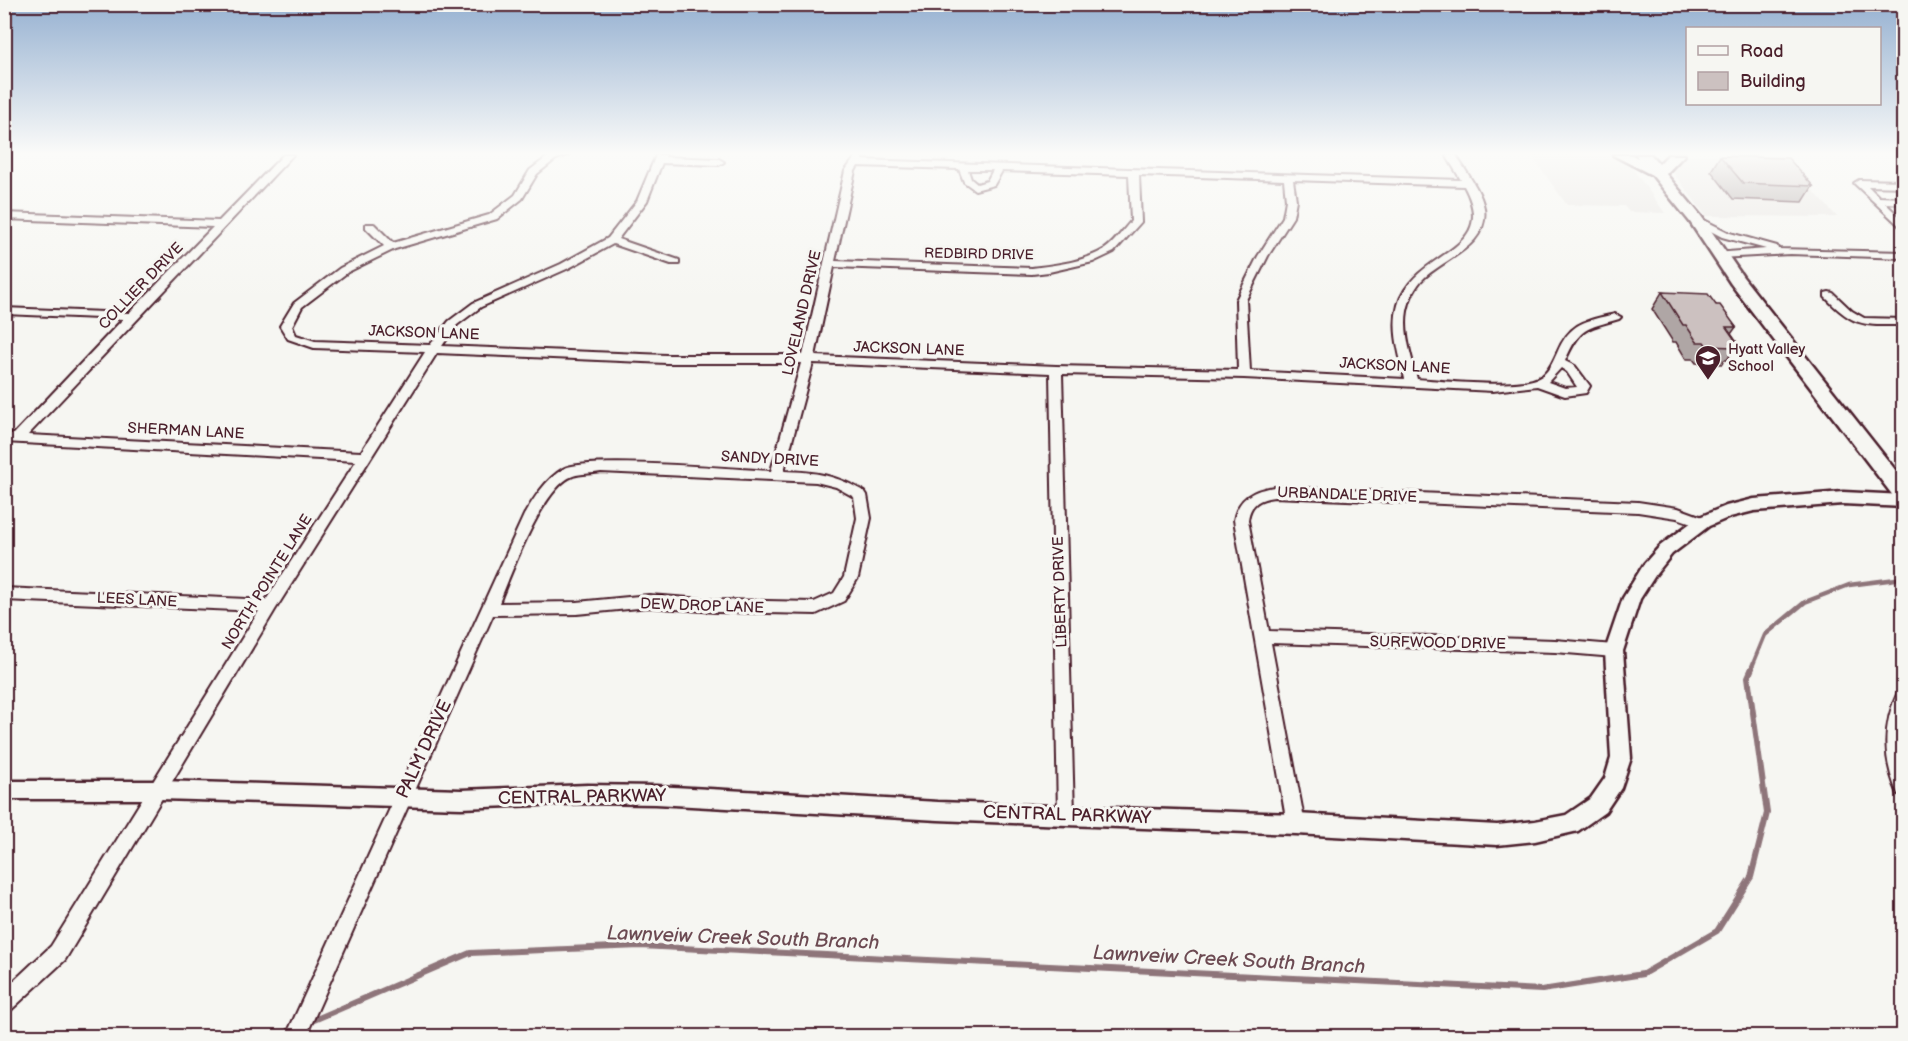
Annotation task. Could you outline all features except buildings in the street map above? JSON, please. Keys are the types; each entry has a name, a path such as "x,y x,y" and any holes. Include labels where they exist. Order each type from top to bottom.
{"main road":[{"path":"1683,204 1719,255 1904,496"}],"street":[{"name":"COLLIER DRIVE","path":"11,438 242,204"},
{"path":"370,226 391,247 493,217 510,204"},
{"name":"NORTH POINTE LANE","path":"4,1003 58,953 160,790 270,606 434,348 453,323 477,305 565,266 612,240 640,204"},
{"name":"LOVELAND DRIVE","path":"776,475 808,359 843,204"},
{"name":"REDBIRD DRIVE","path":"829,264 1032,271 1069,266 1110,250 1136,222 1135,204"},
{"path":"1244,374 1240,300 1263,256 1288,218 1290,204"},
{"path":"1412,382 1402,342 1402,306 1416,279 1474,234 1479,208 1477,204"},
{"path":"1880,204 1904,226"},
{"path":"4,216 222,224"},
{"path":"1696,219 1741,240 1790,251"},
{"path":"612,240 675,262"},
{"name":"JACKSON LANE","path":"391,247 330,280 298,305 286,326 292,337 314,344 666,359 808,359 1056,370 1244,374 1493,387 1538,382 1556,391 1573,393 1582,390 1584,386 1578,376 1558,362"},
{"path":"1719,255 1790,251 1904,255"},
{"path":"1829,295 1854,320 1904,322"},
{"path":"4,311 132,316"},
{"path":"1538,382 1553,371 1567,341 1581,327 1615,317"},
{"name":"LIBERTY DRIVE","path":"1056,370 1055,407 1066,815"},
{"name":"SHERMAN LANE","path":"11,438 365,457"},
{"name":"SANDY DRIVE","path":"568,472 601,468 776,475 816,477 840,483 860,495 864,518 851,578 839,597"},
{"name":"PALM DRIVE","path":"296,1036 402,796 490,609 531,514 549,488 568,472"},
{"name":"URBANDALE DRIVE","path":"1296,824 1241,520 1243,508 1259,494 1292,492 1638,507 1678,513 1703,522"},
{"name":"CENTRAL PARKWAY","path":"4,790 160,790 460,799 587,794 700,797 938,811 1296,824 1497,835 1535,831 1570,824 1598,805 1614,782 1621,758 1614,651 1632,598 1650,569 1666,550 1703,522 1726,512 1754,505 1843,498 1904,501"},
{"name":"LEES LANE","path":"4,594 270,606"},
{"name":"DEW DROP LANE","path":"490,609 577,608 649,601 716,606 816,608 839,597"},
{"name":"SURFWOOD DRIVE","path":"1263,637 1555,646 1614,651"},
{"path":"1904,697 1895,711 1893,744 1904,789"}],"shaded area":[{"path":"1658,204 1665,213 1629,212 1624,206 1567,205"},
{"path":"1697,204 1825,204 1837,217 1706,216"}],"waterway":[{"name":"Lawnveiw Creek South Branch","path":"1751,669 1765,635 1805,602 1849,585 1904,578"},
{"name":"Lawnveiw Creek South Branch","path":"307,1023 470,953 640,946 1542,990 1643,974 1717,931 1751,877 1767,813 1748,677 1752,668"},
{"name":"Lawnveiw Creek South Branch","path":"278,1036 291,1030"}],"place":[{"name":"Hyatt Valley School","path":"1708,381"}]}
